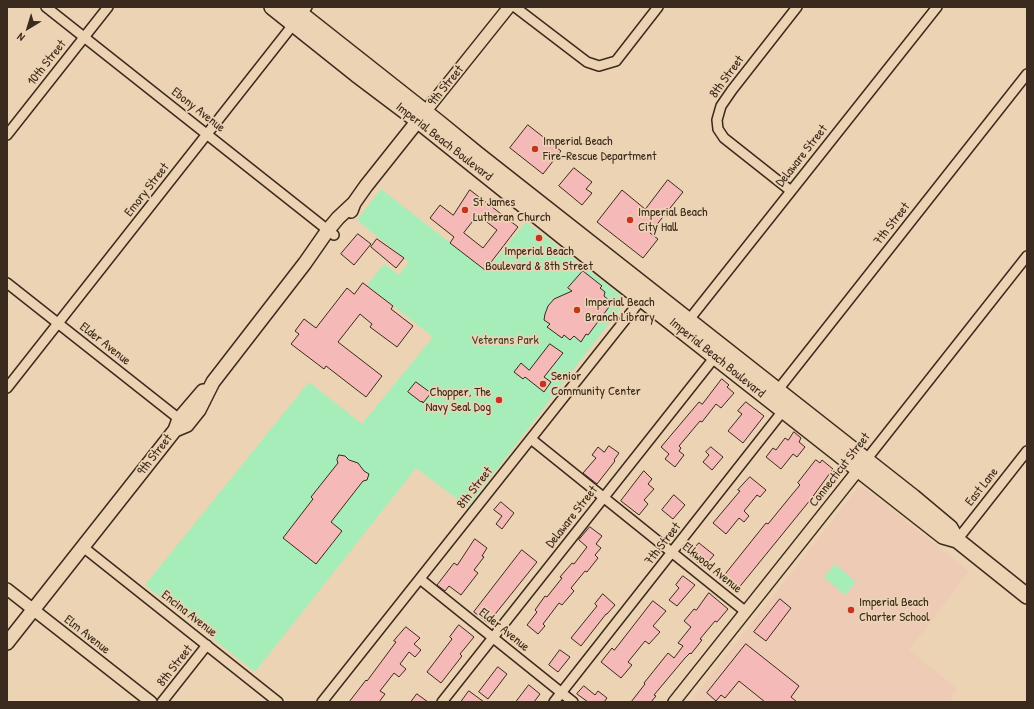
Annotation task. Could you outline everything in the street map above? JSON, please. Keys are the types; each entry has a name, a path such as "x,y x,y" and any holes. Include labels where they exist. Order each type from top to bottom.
{"main road":[{"name":"Imperial Beach Boulevard","path":"272,7 298,13 421,116 483,159 646,294 787,406 862,465 950,528 957,540 1027,596"},
{"name":"9th Street","path":"7,643 180,425 198,410 213,382 316,249 331,232 349,216 354,203 421,116"},
{"name":"Imperial Beach Boulevard","path":"646,294 688,321 719,352 777,391 787,406"}],"street":[{"name":"Ebony Avenue","path":"46,7 331,232"},
{"name":"10th Street","path":"7,135 108,7"},
{"name":"9th Street","path":"421,116 509,7"},
{"path":"515,7 586,62 599,66 616,61 658,7"},
{"name":"8th Street","path":"791,191 724,138 718,129 717,120 719,110 732,90 797,7"},
{"name":"Delaware Street","path":"688,321 936,7"},
{"name":"Emory Street","path":"7,388 207,134 298,13"},
{"name":"7th Street","path":"777,391 1027,74"},
{"name":"Connecticut Street","path":"674,702 1027,256"},
{"name":"Elder Avenue","path":"7,283 58,323 180,425"},
{"name":"8th Street","path":"322,702 646,294"},
{"name":"Delaware Street","path":"442,702 719,352"},
{"name":"7th Street","path":"554,702 787,406"},
{"name":"Elkwood Avenue","path":"530,439 746,612"},
{"name":"East Lane","path":"957,540 1027,451"},
{"name":"Encina Avenue","path":"83,547 278,702"},
{"name":"Elder Avenue","path":"420,579 573,702"},
{"name":"Elm Avenue","path":"7,589 151,702"},
{"name":"8th Street","path":"162,702 207,645"}],"shaded area":[{"name":"Imperial Beach Charter School","path":"863,487 969,571 909,650 957,689 950,698 954,702 690,702 857,489"}],"green space":[{"name":"Veterans Park","path":"381,189 486,271 526,222 622,296 623,305 468,507 416,468 255,672 145,585 309,382 362,424 433,337 367,285 384,264 399,275 409,262 357,220"},
{"path":"835,564 856,582 845,595 824,577"}],"building":[{"name":"Imperial Beach Fire-Rescue Department","path":"528,125 561,151 543,174 510,148"},
{"path":"574,168 592,182 586,189 592,193 582,205 559,186"},
{"name":"Imperial Beach City Hall","path":"668,180 683,192 650,233 658,239 643,258 597,222 622,190 645,209"},
{"path":"470,190 518,227 485,270 450,243 454,237 430,218 440,205 453,215","holes":["478,215 497,230 483,248 464,233"]},
{"path":"358,234 371,244 354,265 341,254"},
{"path":"377,239 404,258 396,268 371,247"},
{"name":"Imperial Beach Branch Library","path":"583,271 602,286 600,288 605,292 604,296 612,303 581,342 574,336 570,340 564,335 562,338 547,327 550,324 544,320 548,306 554,299 572,291 568,288"},
{"path":"363,283 393,306 391,309 413,326 397,347 370,327 372,324 360,314 338,342 382,376 366,397 326,366 324,369 291,344 299,334 295,331 304,319 316,328 347,288 354,294"},
{"path":"550,344 563,353 544,377 551,382 544,392 525,377 523,379 514,372 521,363 529,370"},
{"path":"722,379 729,385 727,387 734,393 721,408 716,404 702,422 700,421 679,446 681,448 679,451 684,455 675,467 665,459 669,454 661,447 699,402 702,404"},
{"path":"416,382 431,393 423,403 408,392"},
{"path":"746,402 764,416 743,443 728,431 742,414 738,411"},
{"path":"794,432 801,438 799,442 805,447 797,457 793,454 781,469 766,457 773,448 776,450 785,438 788,440"},
{"path":"609,446 619,453 614,460 615,461 597,484 583,473 596,458 592,455 598,447 604,452"},
{"path":"711,447 723,457 712,470 703,462 709,455 706,452"},
{"path":"339,455 345,456 349,460 358,463 364,471 369,474 367,480 363,481 331,522 342,531 316,564 283,538 313,499 311,497 338,463 337,460"},
{"path":"816,460 820,463 822,460 833,469 811,499 737,590 722,578 766,523 768,524 800,485 798,483"},
{"path":"644,471 652,479 648,484 654,489 644,500 648,504 639,515 621,501"},
{"path":"750,477 766,490 760,497 757,495 744,511 749,516 744,522 739,518 726,534 713,523 740,491 738,490"},
{"path":"674,495 685,505 673,519 662,510"},
{"path":"501,502 514,513 502,529 496,524 502,516 494,510"},
{"path":"590,527 602,536 596,544 601,548 595,555 598,558 571,588 574,591 562,605 559,603 543,624 545,626 538,634 527,625 537,612 535,610 545,596 547,597 562,578 560,577 572,563 574,564 587,547 579,540"},
{"path":"475,539 487,548 482,556 484,557 474,570 478,573 461,595 449,586 445,591 437,585 454,563 457,565"},
{"path":"699,543 714,555 704,567 689,555"},
{"path":"522,550 537,562 488,623 474,612"},
{"path":"683,576 695,585 677,606 669,600 679,588 676,585"},
{"path":"709,593 728,609 717,622 715,621 700,639 702,640 654,695 656,696 651,702 631,702 668,653 674,658 683,646 678,643 691,627 684,621 694,609 696,610"},
{"path":"603,594 615,605 581,646 571,638 597,606 595,604"},
{"path":"780,599 791,608 766,641 754,632"},
{"path":"653,601 666,611 653,626 660,632 649,644 645,641 628,662 632,665 621,678 601,662 612,648 614,650"},
{"path":"459,625 474,637 460,654 462,656 441,683 427,672 452,639 450,637"},
{"path":"406,627 420,638 414,644 421,650 415,657 409,652 400,664 406,669 399,677 394,673 380,691 385,694 379,702 349,702 366,680 367,681 396,642 394,641"},
{"path":"746,644 799,686 791,697 797,702 765,702 739,681 725,698 721,695 716,701 707,693"},
{"path":"560,650 570,657 558,672 549,665"},
{"path":"498,667 507,674 488,699 479,692"},
{"path":"529,685 540,694 534,702 516,702"},
{"path":"584,686 595,695 598,691 607,698 604,702 588,702 577,694"},
{"path":"469,691 484,702 461,702"},
{"path":"417,694 428,702 411,702"}],"place":[{"name":"Imperial Beach Fire-Rescue Department","path":"535,149"},
{"name":"St James Lutheran Church","path":"465,210"},
{"name":"Imperial Beach City Hall","path":"630,220"},
{"name":"Imperial Beach Boulevard & 8th Street","path":"539,238"},
{"name":"Imperial Beach Branch Library","path":"577,310"},
{"name":"Senior Community Center","path":"543,384"},
{"name":"Chopper, The Navy Seal Dog","path":"499,400"},
{"name":"Imperial Beach Charter School","path":"851,610"}]}
